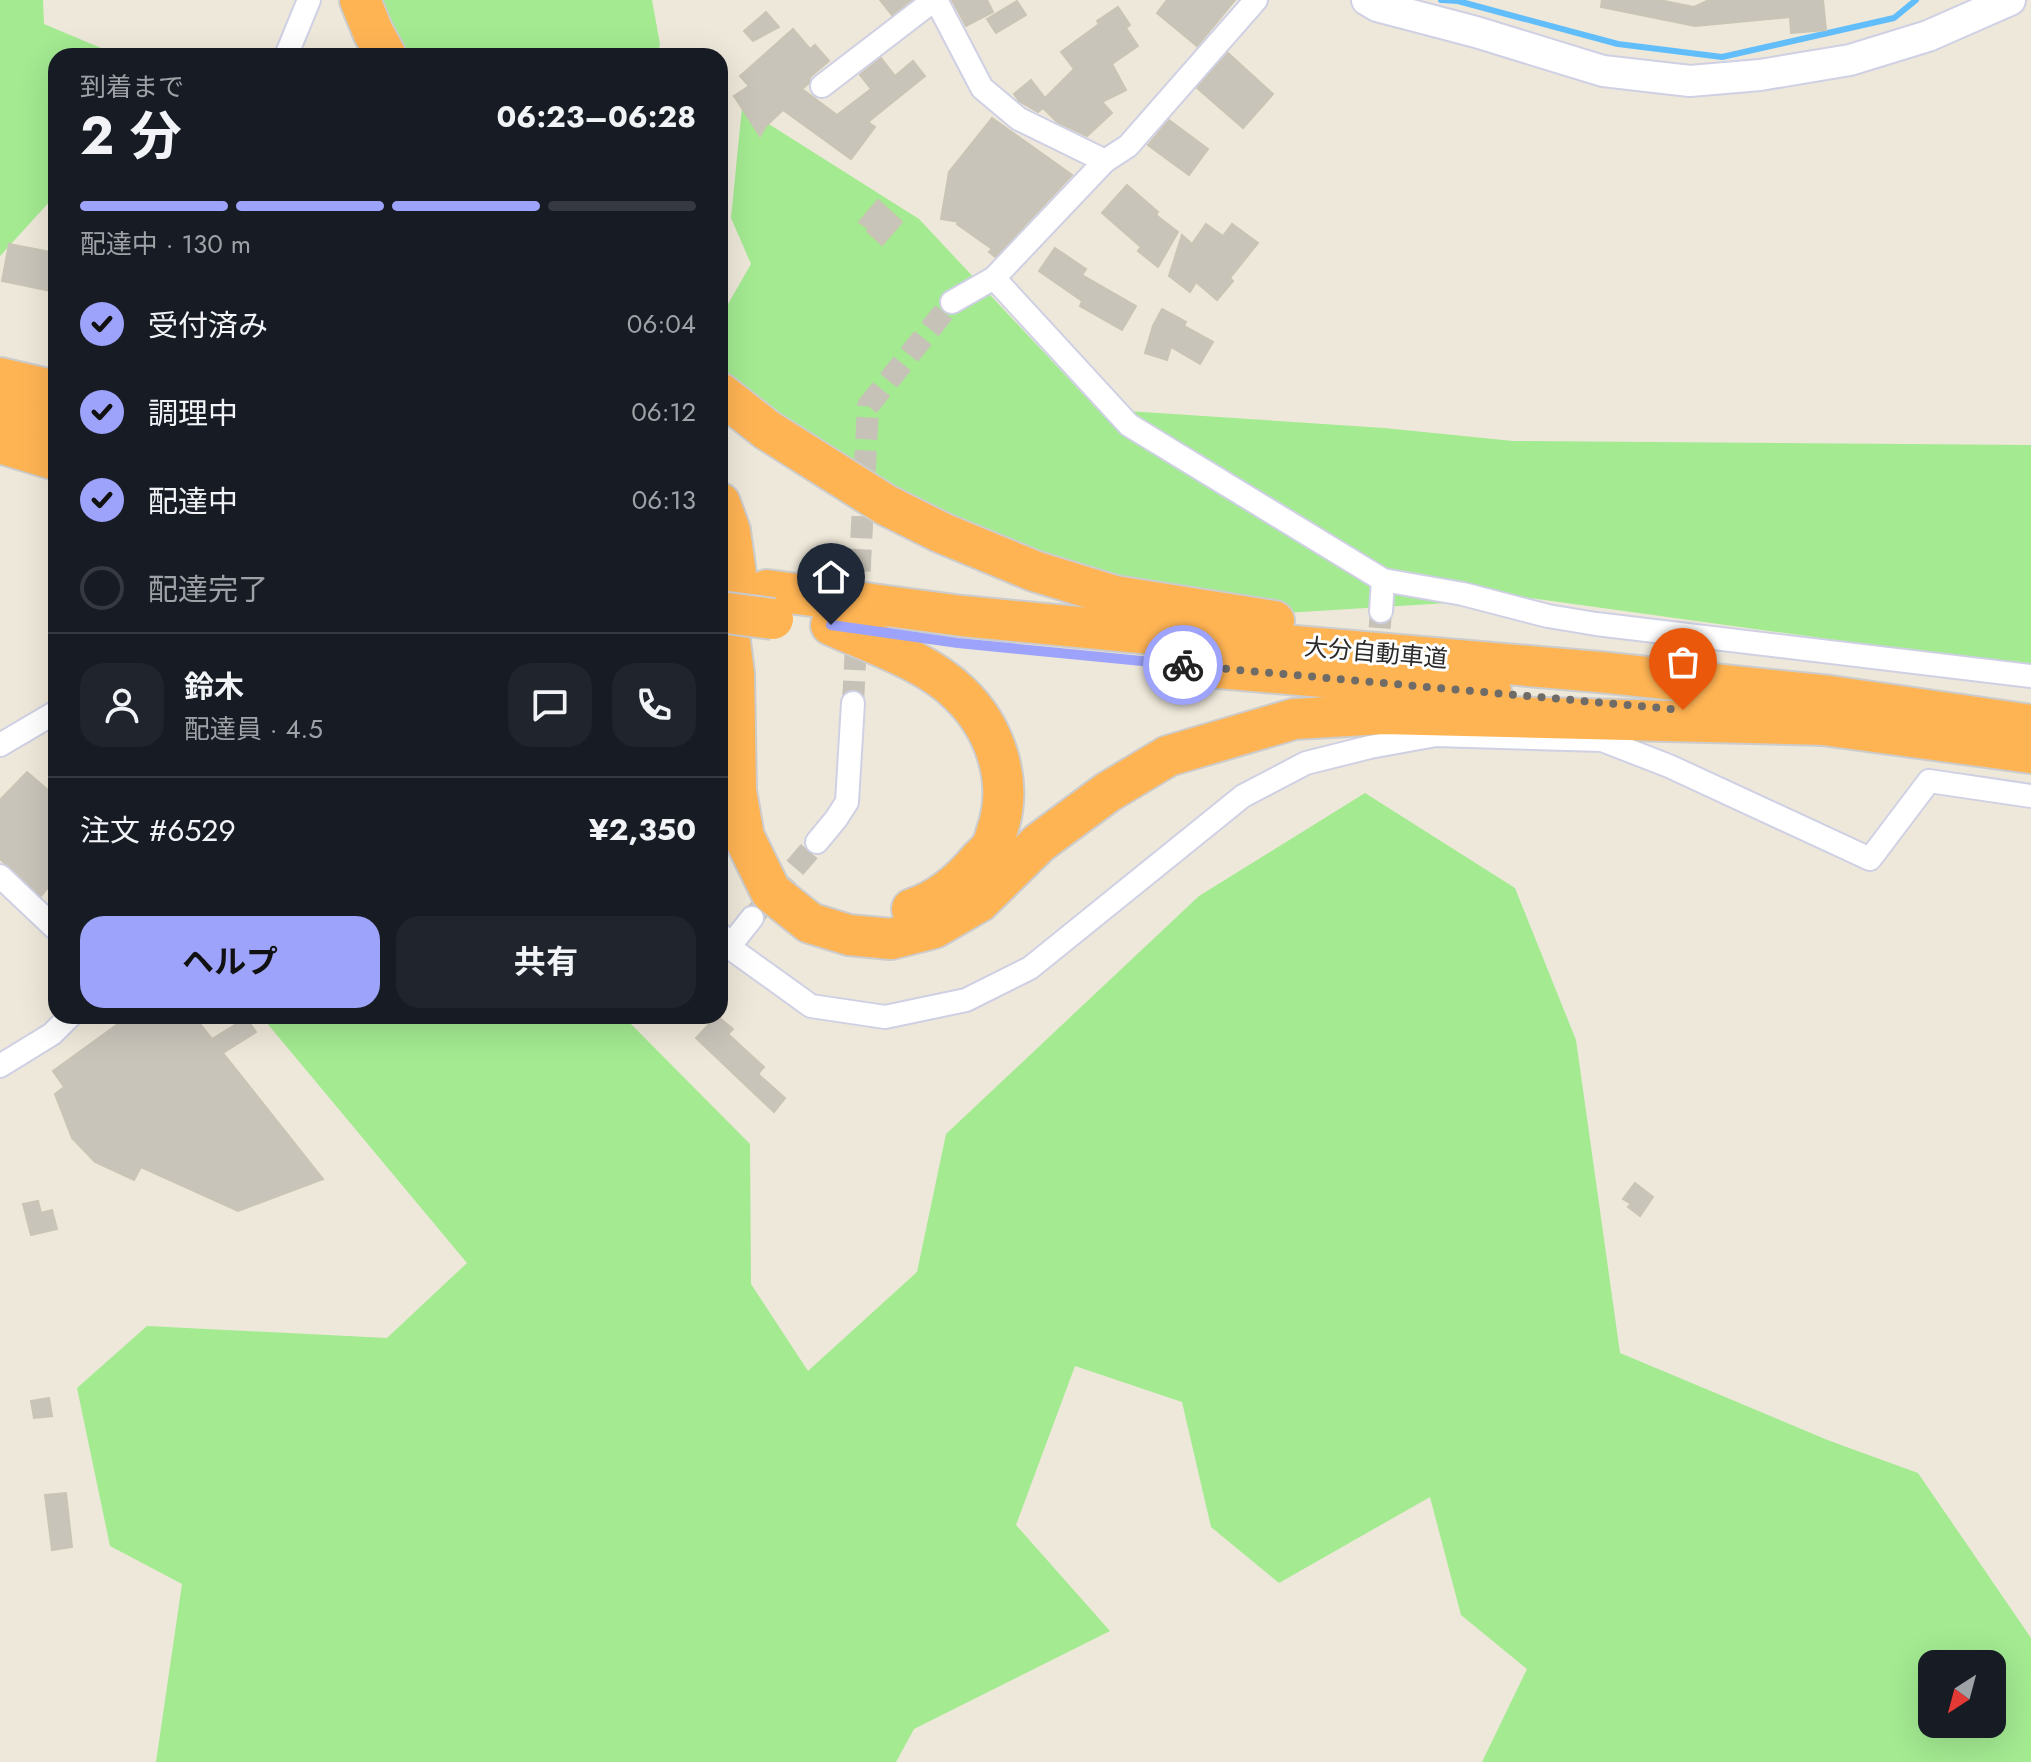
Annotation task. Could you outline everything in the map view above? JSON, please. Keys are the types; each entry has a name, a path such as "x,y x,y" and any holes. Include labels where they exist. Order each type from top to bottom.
{"highway":[{"path":"334,0 355,48"},
{"path":"360,0 382,48"},
{"path":"0,378 48,389"},
{"path":"728,399 767,430 886,505 942,533 1034,571 1115,596 1599,672"},
{"path":"0,413 48,428"},
{"path":"0,443 48,458"},
{"path":"728,525 735,562 749,720 749,766 760,823 773,856 795,883 825,902 862,916 914,909 938,898 967,874 992,845 1003,811 1002,769 994,742 981,718 959,692 926,667 831,625"},
{"name":"大分自動車道","path":"728,587 831,625 988,646 1598,701 1826,725 2031,753"},
{"name":"大分自動車道","path":"728,611 770,604 962,616 1599,672 1830,696 2031,725"},
{"path":"728,625 734,674 736,791 744,837 771,892 810,923 849,935 891,939 934,928 979,902 1039,843 1108,792 1168,756 1294,719 1383,714 1826,725"}],"street":[{"path":"289,48 309,0"},
{"path":"822,86 935,0 982,88 1019,119 1105,161"},
{"path":"952,302 994,278 1105,161 1128,146 1256,0"},
{"path":"1367,0 1377,6 1603,71 1690,81 1760,75 1850,60 1928,36 2010,0"},
{"path":"994,278 1129,425 1383,580 1463,594 1548,616 1596,624 2031,676"},
{"path":"1381,611 1383,580"},
{"path":"817,842 847,802 853,703"},
{"path":"0,745 48,717"},
{"path":"728,943 811,1006 885,1017 966,1000 1030,968 1243,796 1306,763 1371,738 1436,735 1602,740 1669,766 1870,859 1929,781 2031,796"},
{"path":"0,876 48,921"},
{"path":"728,937 752,918"},
{"path":"0,1066 52,1034 62,1024"}],"green space":[{"path":"0,0 43,0 44,24 101,48 48,48 48,203 0,256"},
{"path":"371,0 652,0 660,44 659,48 391,48"},
{"path":"742,107 919,219 1097,409 1384,428 1513,441 2031,445 2031,665 1530,598 1284,613 1137,586 899,499 728,385 728,304 751,264 731,218"},
{"path":"1365,793 1515,888 1576,1040 1620,1353 1830,1441 1918,1473 2031,1638 2031,1762 1482,1762 1527,1669 1461,1615 1430,1497 1279,1583 1211,1527 1182,1402 1075,1366 1016,1525 1110,1631 914,1729 896,1762 156,1762 182,1584 110,1546 77,1388 147,1326 387,1338 467,1263 268,1024 631,1024 750,1144 751,1284 808,1371 917,1272 946,1134 1199,896"}],"building":[{"path":"880,0 911,0 892,15"},
{"path":"952,0 987,0 993,12 966,26"},
{"path":"1167,0 1235,0 1197,46 1157,13"},
{"path":"1602,0 1659,0 1694,7 1709,0 1823,0 1826,30 1791,33 1790,17 1695,26 1601,7"},
{"path":"1017,1 1026,15 996,33 987,19"},
{"path":"1118,7 1130,25 1126,28 1138,46 1112,64 1126,90 1102,102 1112,113 1087,136 1057,122 1043,108 1038,112 1019,101 1014,94 1031,80 1045,98 1074,69 1061,52"},
{"path":"766,12 779,27 753,41 744,31"},
{"path":"793,29 810,49 815,45 829,61 810,77 809,83 802,89 837,115 871,89 860,75 881,58 895,76 913,61 925,76 868,122 875,127 851,159 783,110 760,136 734,96 749,86 740,76"},
{"path":"1228,53 1273,94 1243,128 1197,88"},
{"path":"992,118 1072,175 995,257 989,252 992,249 957,224 959,222 941,219 949,172"},
{"path":"1169,120 1208,149 1189,175 1148,145"},
{"path":"1127,185 1158,212 1156,215 1178,232 1158,267 1138,251 1141,247 1102,213"},
{"path":"878,200 902,222 882,245 859,222"},
{"path":"1206,224 1223,236 1232,224 1258,243 1217,300 1196,282 1190,292 1169,276 1182,235 1192,244"},
{"path":"9,244 48,251 48,290 2,281"},
{"path":"1055,248 1086,269 1082,275 1136,306 1122,330 1080,306 1082,301 1039,271"},
{"path":"1162,309 1213,342 1200,364 1171,347 1167,360 1145,353"},
{"path":"27,772 48,790 48,888 41,896 0,859 0,800"},
{"path":"118,1024 200,1024 212,1039 236,1024 250,1024 256,1032 223,1053 323,1179 238,1211 141,1167 134,1180 95,1162 72,1138 55,1094 64,1087 53,1071"},
{"path":"709,1024 727,1024 733,1029 728,1034 764,1067 758,1074 785,1098 774,1112 696,1038"},
{"path":"1635,1183 1653,1197 1640,1216 1623,1199"},
{"path":"38,1201 41,1213 52,1210 57,1229 31,1235 23,1204"},
{"path":"49,1398 52,1416 34,1418 31,1401"},
{"path":"66,1493 72,1547 52,1550 45,1495"}],"waterway":[{"path":"1441,0 1458,1 1618,44 1722,57 1894,18 1916,0"}],"tunnel":[{"path":"853,703 868,406 952,302"},
{"path":"1377,661 1381,611"},
{"path":"752,918 817,842"}],"way so far":[{"path":"1183,665 1683,710"}],"route":[{"path":"831,625 958,643 1183,665"}]}
